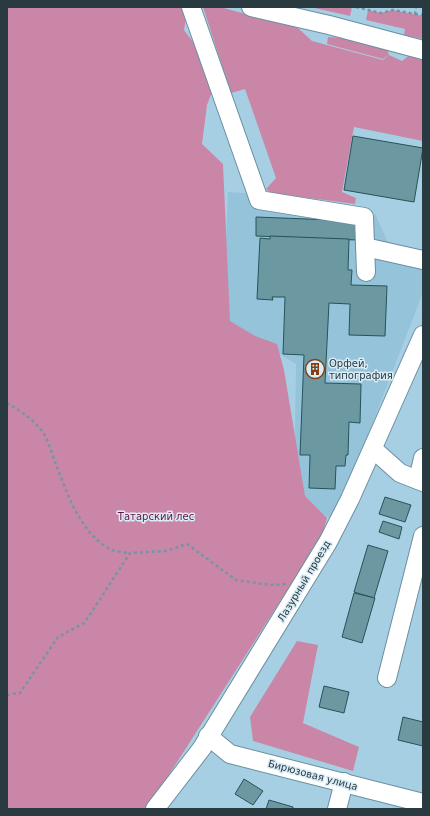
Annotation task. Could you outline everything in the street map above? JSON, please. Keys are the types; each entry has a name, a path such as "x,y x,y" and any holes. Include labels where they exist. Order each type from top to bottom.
{"street":[{"path":"191,7 259,200 364,217 366,272"},
{"path":"251,7 329,25 423,50"},
{"path":"365,247 423,260"},
{"name":"Лазурный проезд","path":"155,809 202,748 340,518 373,449 423,335"},
{"path":"373,449 400,473 420,481 423,458"},
{"path":"387,678 423,536"},
{"name":"Бирюзовая улица","path":"208,736 230,754 423,803"},
{"path":"337,809 344,782"}],"path":[{"path":"356,7 381,13 393,10 423,16"},
{"path":"415,14 416,7"},
{"path":"7,403 28,417 42,431 47,439 63,483 85,525 97,538 113,550 130,553 166,551 186,544 236,580 271,585 302,583"},
{"path":"7,695 20,693 58,637 84,623 130,553"}],"shaded area":[{"path":"228,192 273,195 367,210 375,214 391,249 423,253 422,295 357,463 331,518 294,501 296,364 223,320"}],"green space":[{"name":"Татарский лес","path":"7,7 185,7 187,11 184,30 205,58 212,92 207,105 202,144 223,164 230,321 255,336 277,344 284,370 305,496 327,518 322,536 147,809 7,809"},
{"path":"203,7 220,7 298,28 312,41 383,60 389,55 402,61 416,50 423,52 423,141 354,127 342,192 356,198 355,204 271,193 266,189 276,178 245,89 231,93"},
{"path":"310,7 352,7 350,16"},
{"path":"368,10 381,13 393,10 423,16 423,39 404,35 405,29 366,20"},
{"path":"328,37 355,37 386,45 389,55 383,59 327,44"},
{"path":"297,641 318,645 303,723 359,747 353,771 253,741 250,717"}],"building":[{"path":"353,136 423,148 414,202 344,190"},
{"path":"256,217 358,221 357,240 256,236"},
{"name":"Орфей, типография","path":"270,236 349,239 348,270 352,270 351,285 387,286 385,336 349,335 350,304 329,303 325,383 361,384 360,423 349,422 348,455 346,455 345,466 336,466 335,489 309,488 310,455 300,455 304,355 283,354 285,297 272,297 273,300 257,299 260,238 270,239"},
{"path":"385,497 411,505 405,522 379,514"},
{"path":"383,521 402,527 399,539 379,532"},
{"path":"368,545 388,551 374,598 354,592"},
{"path":"354,593 375,598 362,643 342,637"},
{"path":"324,686 349,692 344,713 319,707"},
{"path":"403,717 423,722 423,746 398,740"},
{"path":"244,779 263,791 253,805 235,794"},
{"path":"269,800 293,807 293,809 266,809"}],"place":[{"name":"Орфей, типография","path":"315,369"}]}
